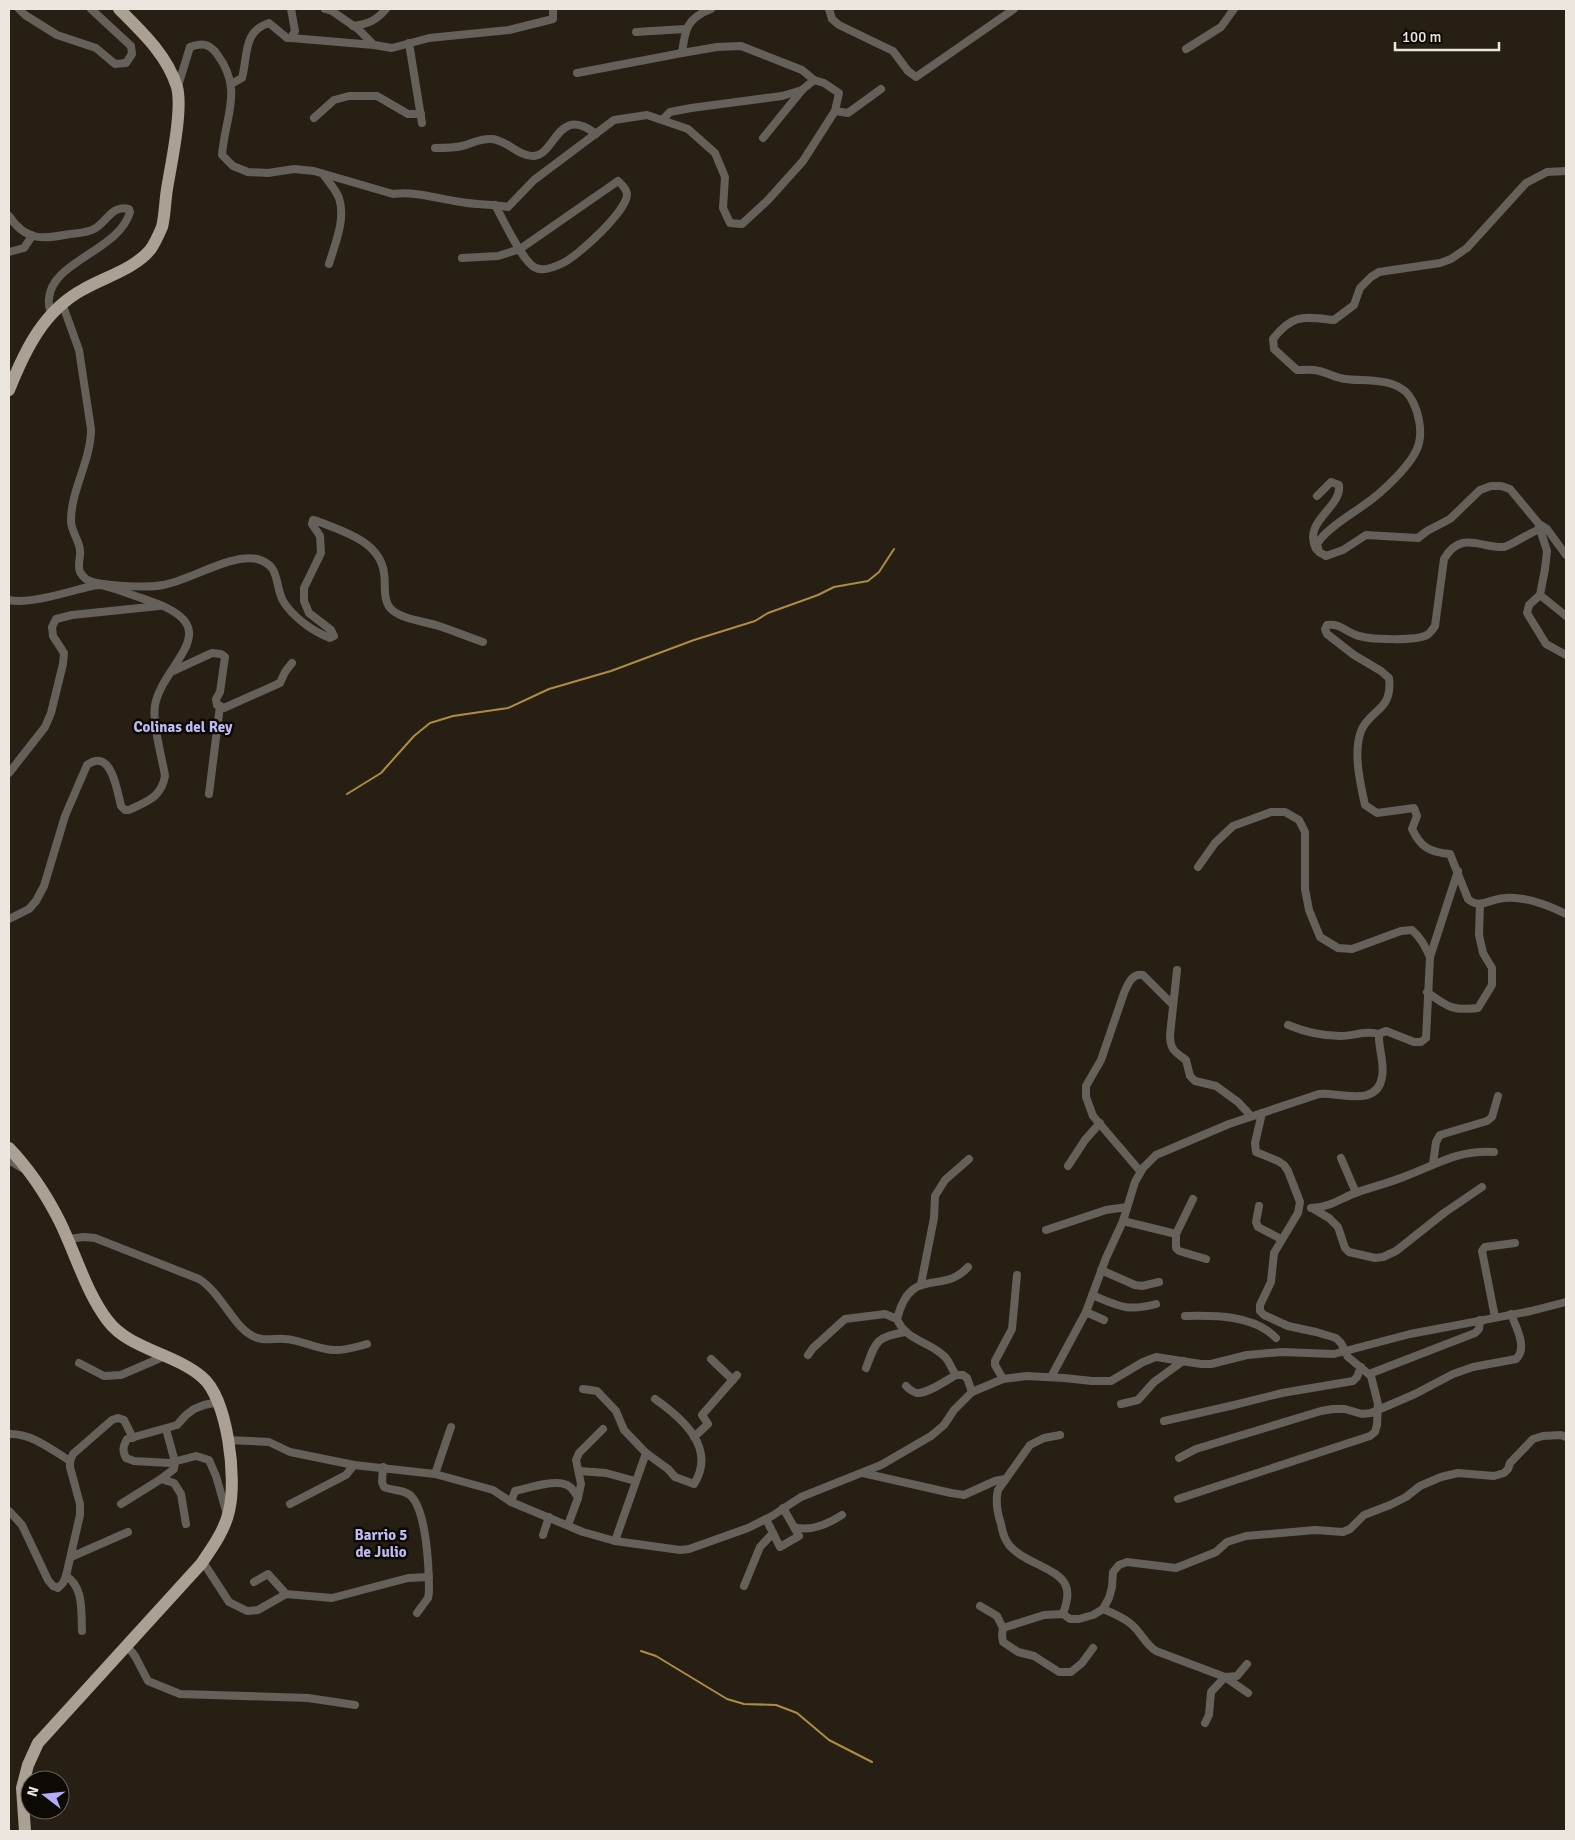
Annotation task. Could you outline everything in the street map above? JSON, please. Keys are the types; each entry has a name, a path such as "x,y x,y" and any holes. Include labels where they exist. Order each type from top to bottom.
{"main road":[{"path":"9,390 23,354 51,314 62,303 82,290 130,266 150,250 162,226 178,112 177,88 166,63 154,43 119,9"},
{"path":"9,1148 27,1170 60,1221 108,1322 119,1332 203,1378 216,1397 228,1440 233,1478 228,1515 217,1541 203,1562 38,1743 28,1765 22,1788 25,1831"}],"street":[{"path":"19,9 25,15 57,35 96,48 115,64 126,63 132,54 131,46 91,9"},
{"path":"290,38 295,31 291,9"},
{"path":"325,9 332,11 353,26 374,45"},
{"path":"353,26 366,25 386,9"},
{"path":"231,84 242,78 252,34 260,26 269,23 286,38 392,48 429,38 509,30 542,23 553,19 553,9"},
{"path":"682,53 685,29 700,13 711,9"},
{"path":"830,9 832,18 839,25 893,51 908,71 916,77 1014,9"},
{"path":"1186,49 1221,27 1234,9"},
{"path":"636,32 685,29"},
{"path":"177,88 190,47 200,44 212,46 222,61 231,84 231,108 223,141 222,155 233,166 248,172 268,173 294,169 314,171 392,194 406,192 464,203 496,204 508,207 534,180 614,120 647,114 688,129 716,153 725,177 723,208 730,223 742,224 768,200 803,161 835,112 838,93 824,83 814,80 802,70 741,46 717,47 577,73"},
{"path":"409,44 422,123"},
{"path":"763,138 802,90 814,80"},
{"path":"662,120 670,112 782,96 802,90"},
{"path":"835,112 848,114 881,90"},
{"path":"314,118 334,100 349,96 377,96 388,101 398,110 408,114 421,114"},
{"path":"435,148 462,146 479,139 493,139 506,142 526,155 535,156 544,151 556,135 565,127 586,126 596,134"},
{"path":"1319,552 1317,544 1320,538 1394,480 1419,444 1420,425 1409,394 1399,388 1383,381 1343,379 1317,370 1296,370 1274,349 1273,339 1282,328 1301,317 1334,320 1354,305 1360,288 1371,276 1379,272 1451,260 1466,248 1526,184 1546,172 1566,170"},
{"path":"323,174 338,197 341,215 340,227 329,264"},
{"path":"462,258 498,256 520,249 618,181 626,189 627,196 620,211 600,233 564,263 542,270 535,268 529,262 520,249 496,204"},
{"path":"9,216 13,223 32,236 45,239 94,229 114,210 123,207 129,209 128,220 121,230 110,240 73,265 55,282 48,302 51,314"},
{"path":"9,252 24,248 32,236"},
{"path":"9,919 29,908 36,901 44,886 65,816 87,765 93,761 100,761 107,765 112,771 121,806 125,810 129,810 156,797 165,776 157,733 155,707 158,696 183,655 188,643 189,628 182,618 163,606 86,580 79,570 80,548 71,524 72,507 91,442 91,429 79,350 62,303"},
{"path":"1317,496 1331,482 1338,485 1338,495 1314,530 1313,540 1319,552 1326,556 1343,550 1366,534 1418,538 1450,519 1480,490 1491,486 1501,486 1510,490 1539,527 1547,551 1540,595 1529,605 1527,613 1546,644 1566,655"},
{"path":"9,600 29,599 100,585 163,586 243,558 258,559 271,566 276,575 282,598 292,613 321,634 330,638 334,636 331,630 308,613 304,600 304,588 321,553 320,536 312,524 313,520 362,540 376,554 384,571 386,597 390,608 403,616 483,642"},
{"path":"1566,555 1547,529 1539,527 1506,547 1473,542 1455,545 1448,551 1444,559 1435,626 1428,635 1418,638 1374,639 1356,635 1338,625 1327,625 1325,629 1327,634 1354,655 1389,678 1391,690 1386,702 1362,729 1357,745 1360,783 1365,805 1377,813 1414,808 1417,816 1412,829 1418,841 1429,850 1450,854 1468,899 1473,903 1480,904 1505,898 1528,900 1549,906 1566,914"},
{"path":"1540,595 1566,616"},
{"path":"9,773 45,726 51,712 64,658 64,653 53,636 52,627 56,619 72,614 163,606"},
{"path":"173,671 212,653 221,654 225,657 220,692 216,699 217,705 224,708 280,683 284,672 292,663"},
{"path":"209,794 220,706"},
{"path":"1198,867 1215,843 1233,826 1271,812 1285,812 1299,820 1305,832 1305,889 1309,910 1320,936 1338,948 1352,949 1412,930 1425,945 1430,957"},
{"path":"1288,1025 1317,1035 1342,1036 1374,1032 1379,1034 1386,1031 1414,1042 1421,1042 1426,1038 1430,957 1458,871"},
{"path":"1427,992 1445,1005 1460,1010 1478,1008 1492,985 1492,968 1482,953 1478,936 1480,904"},
{"path":"1177,970 1170,1044 1174,1051 1186,1060 1190,1076 1195,1081 1216,1086 1238,1102 1252,1116"},
{"path":"1140,1171 1093,1116 1086,1097 1086,1086 1101,1060 1128,984 1133,977 1139,974 1143,975 1173,1005"},
{"path":"1051,1377 1086,1312 1101,1270 1123,1221 1140,1171 1156,1155 1252,1116 1319,1094 1331,1093 1364,1097 1370,1095 1377,1090 1382,1077 1379,1034"},
{"path":"1433,1164 1436,1142 1440,1135 1487,1121 1492,1117 1498,1096"},
{"path":"1178,1500 1370,1436 1375,1432 1377,1425 1378,1404 1371,1376 1348,1357 1336,1338 1288,1326 1264,1315 1260,1311 1260,1305 1271,1282 1274,1253 1298,1213 1300,1206 1299,1197 1284,1166 1278,1161 1256,1152 1255,1143 1262,1113"},
{"path":"1068,1166 1085,1140 1100,1123"},
{"path":"1300,1206 1312,1208 1326,1206 1356,1193 1408,1176 1447,1158 1481,1151 1494,1152"},
{"path":"1340,1158 1356,1193"},
{"path":"921,1284 934,1218 936,1196 945,1180 969,1159"},
{"path":"9,1160 27,1170"},
{"path":"1312,1208 1328,1218 1338,1228 1345,1248 1349,1252 1375,1258 1383,1257 1396,1251 1444,1213 1482,1187"},
{"path":"1193,1199 1176,1234 1176,1248 1179,1251 1206,1259"},
{"path":"1259,1206 1256,1222 1258,1226 1281,1240"},
{"path":"1046,1230 1106,1210 1127,1207"},
{"path":"1123,1221 1176,1234"},
{"path":"68,1240 84,1237 95,1238 200,1279 210,1286 243,1329 252,1336 263,1339 285,1339 335,1350 367,1344"},
{"path":"1495,1317 1482,1251 1485,1247 1515,1243"},
{"path":"956,1376 946,1359 935,1349 900,1328 897,1319 906,1296 913,1289 921,1284 954,1278 961,1275 968,1267"},
{"path":"1101,1270 1136,1285 1142,1286 1159,1282"},
{"path":"1002,1379 995,1365 995,1360 1012,1329 1017,1275"},
{"path":"1092,1295 1129,1309 1139,1309 1156,1304"},
{"path":"228,1440 269,1442 290,1452 354,1465 434,1474 493,1490 511,1502 583,1532 615,1541 680,1550 698,1546 748,1528 801,1497 881,1465 931,1436 972,1392 1002,1379 1027,1376 1110,1381 1143,1362 1156,1357 1212,1364 1247,1355 1265,1353 1334,1354 1410,1334 1566,1302"},
{"path":"1086,1312 1104,1320"},
{"path":"808,1355 813,1348 845,1320 885,1314 897,1319"},
{"path":"1179,1458 1196,1448 1321,1411 1345,1409 1362,1414 1378,1411 1453,1374 1473,1367 1516,1359 1521,1348 1519,1335 1511,1314"},
{"path":"1185,1316 1224,1317 1241,1320 1265,1329 1276,1338"},
{"path":"1369,1374 1474,1333 1478,1329 1480,1320"},
{"path":"866,1368 874,1347 879,1340 886,1335 906,1332"},
{"path":"79,1363 104,1376 120,1375 165,1356"},
{"path":"694,1437 708,1424 702,1415 735,1378 711,1359"},
{"path":"1121,1404 1138,1400 1154,1382 1183,1361"},
{"path":"1164,1421 1282,1393 1353,1381 1361,1367"},
{"path":"906,1386 918,1393 956,1376 963,1375 967,1378 972,1392"},
{"path":"583,1389 597,1391 607,1400 616,1412 624,1430 646,1454 668,1469 675,1477 694,1484 699,1476 702,1460 694,1437 683,1420 655,1399"},
{"path":"218,1402 204,1404 194,1409 186,1414 177,1425 127,1439 123,1453 126,1458 140,1461 169,1463 196,1456 209,1460 228,1515"},
{"path":"9,1511 22,1525 48,1580 53,1586 58,1588 66,1576 80,1515 80,1504 70,1467 73,1454 112,1420 118,1418 124,1420 132,1438"},
{"path":"434,1474 451,1427"},
{"path":"122,1504 174,1469 175,1462 166,1429"},
{"path":"568,1525 581,1484 576,1460 579,1453 603,1429"},
{"path":"9,1434 25,1435 70,1461"},
{"path":"1060,1436 1044,1438 1030,1445 998,1490 996,1508 1007,1543 1020,1555 1061,1578 1066,1584 1067,1593 1063,1614"},
{"path":"1003,1628 1044,1615 1063,1614 1070,1619 1079,1619 1093,1615 1102,1609 1112,1587 1113,1572 1119,1565 1127,1562 1176,1568 1216,1552 1227,1542 1246,1536 1315,1530 1343,1532 1350,1529 1364,1515 1406,1498 1420,1486 1441,1477 1458,1473 1494,1476 1504,1473 1510,1463 1533,1439 1543,1436 1566,1436"},
{"path":"615,1541 646,1454"},
{"path":"290,1504 346,1475 354,1465"},
{"path":"383,1467 382,1482 384,1487 403,1491 410,1496 420,1512 429,1577 428,1598 417,1613"},
{"path":"579,1472 606,1474 635,1481"},
{"path":"863,1473 964,1495 1005,1479"},
{"path":"161,1479 174,1482 182,1494 186,1524"},
{"path":"511,1502 515,1491 554,1484 564,1484 572,1488 578,1498"},
{"path":"766,1519 780,1547 799,1536 783,1508"},
{"path":"794,1527 807,1529 842,1515"},
{"path":"543,1536 548,1517"},
{"path":"71,1557 128,1532"},
{"path":"744,1586 760,1547 773,1532"},
{"path":"203,1562 229,1602 248,1611 258,1610 286,1594 332,1598 408,1578 429,1577"},
{"path":"254,1582 268,1574 286,1594"},
{"path":"66,1576 77,1586 82,1631"},
{"path":"980,1606 997,1616 1003,1628 1003,1642 1018,1652 1034,1656 1059,1672 1071,1672 1082,1663 1093,1648"},
{"path":"1102,1609 1118,1615 1132,1625 1149,1646 1156,1651 1225,1677 1248,1693"},
{"path":"127,1646 135,1656 148,1681 180,1694 308,1698 355,1705"},
{"path":"1205,1723 1209,1715 1211,1692 1225,1677 1237,1676 1247,1664"}],"waterway":[{"path":"347,794 381,773 414,736 430,723 453,716 508,708 549,689 611,671 694,640 755,621 768,613 818,595 834,587 868,581 879,572 894,549"},
{"path":"641,1651 656,1656 727,1699 744,1704 776,1705 797,1713 829,1740 872,1762"}],"district":[{"name":"Colinas del Rey","path":"183,727"},
{"name":"Barrio 5 de Julio","path":"381,1544"}]}
